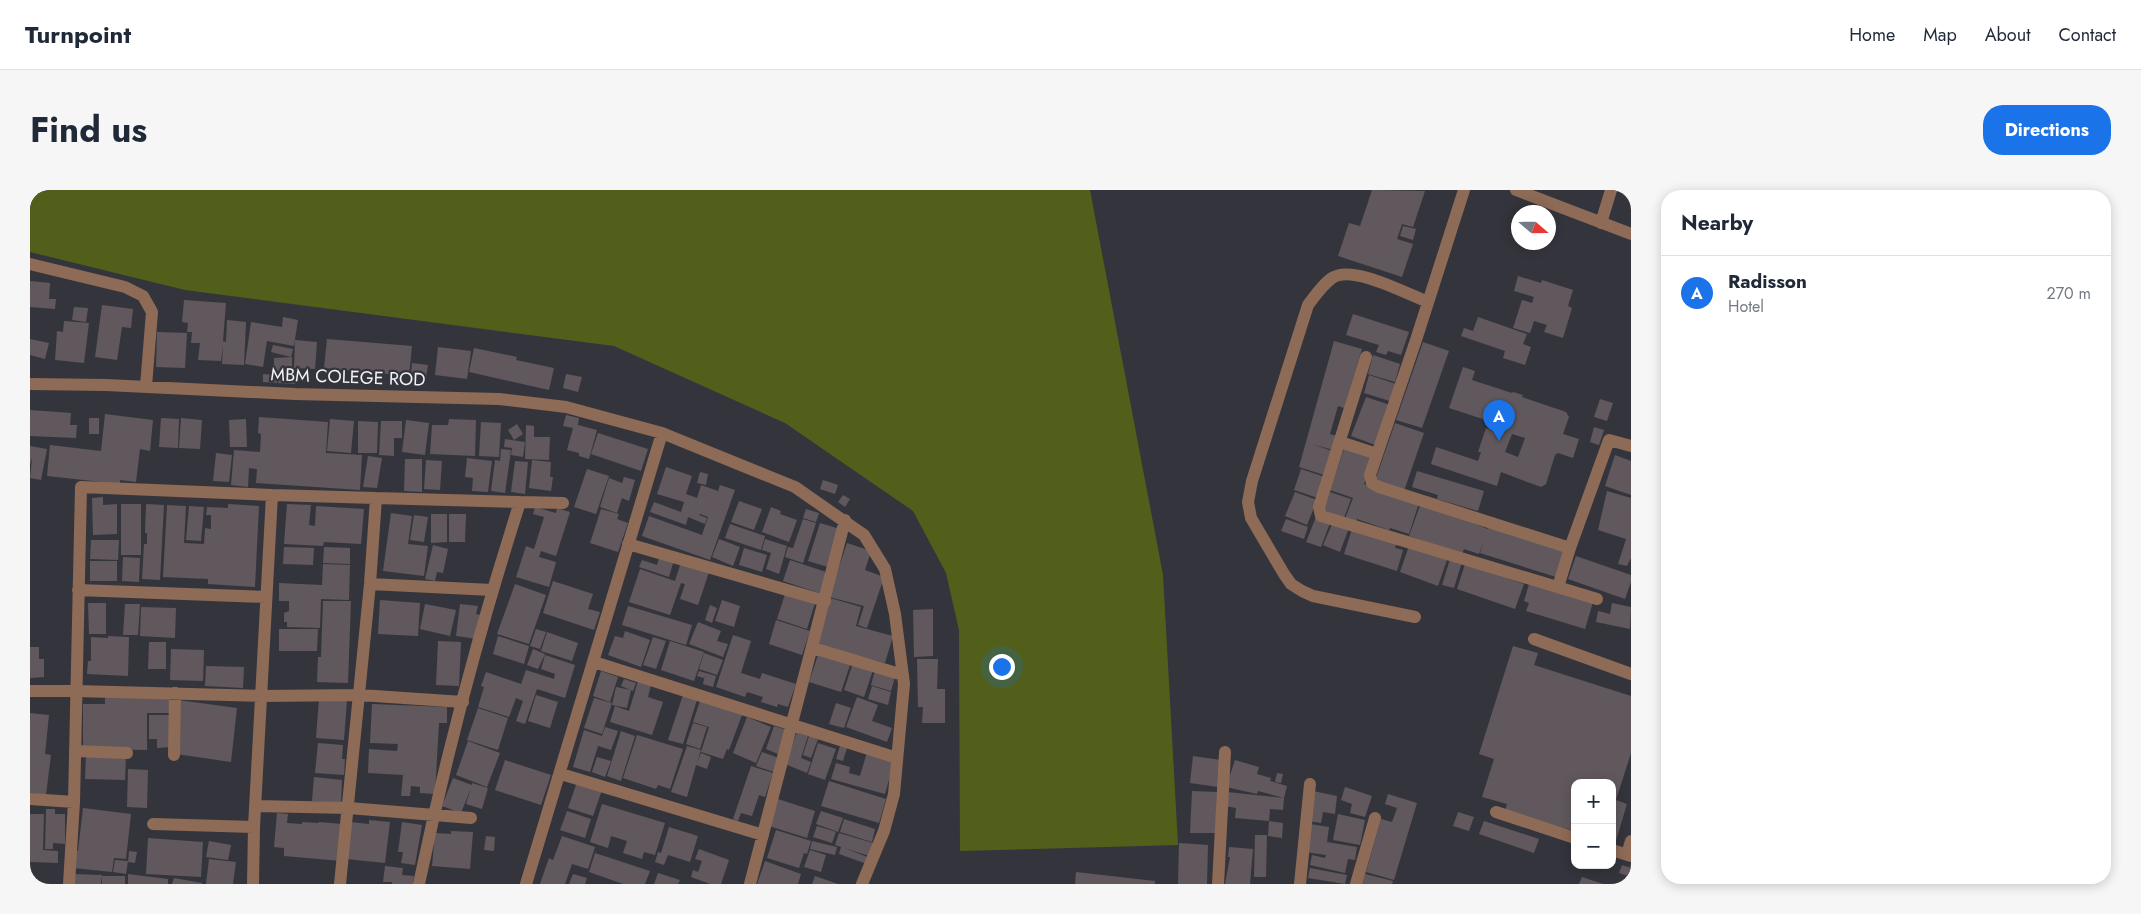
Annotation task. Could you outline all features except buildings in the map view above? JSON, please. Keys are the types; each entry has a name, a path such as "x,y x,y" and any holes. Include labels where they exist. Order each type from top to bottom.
{"street":[{"path":"1464,190 1370,475 1372,483 1570,548"},
{"path":"1516,190 1631,234"},
{"path":"1601,223 1612,190"},
{"path":"30,264 125,287 143,296 152,312 146,386"},
{"path":"1414,617 1313,596 1291,584 1251,518 1248,502 1252,481 1273,408 1308,305 1322,288 1333,277 1355,275 1428,302"},
{"path":"1366,357 1319,507 1321,516 1597,599"},
{"name":"MBM COLEGE ROD","path":"30,384 146,386 295,394 499,399 566,407 662,433 795,487 864,535 885,569 895,614 904,684 894,794 884,831 862,884"},
{"path":"526,884 662,433"},
{"path":"1558,587 1609,440 1631,446"},
{"path":"1340,442 1377,454"},
{"path":"69,884 74,802 81,487 272,495 563,503"},
{"path":"253,884 255,806 272,495"},
{"path":"340,884 360,695 376,498"},
{"path":"419,884 434,814 492,590 520,502"},
{"path":"750,884 845,520"},
{"path":"628,544 825,601"},
{"path":"370,584 492,590"},
{"path":"78,590 266,597"},
{"path":"1534,639 1631,674"},
{"path":"813,648 903,675"},
{"path":"594,662 897,758"},
{"path":"30,691 261,696 360,695 463,702"},
{"path":"174,755 175,693"},
{"path":"75,751 127,753"},
{"path":"1218,884 1225,752"},
{"path":"560,774 763,836"},
{"path":"1300,884 1310,784"},
{"path":"30,799 74,802"},
{"path":"255,806 349,808 471,818"},
{"path":"1496,812 1571,837"},
{"path":"1356,884 1375,818"},
{"path":"153,824 254,827"},
{"path":"1616,851 1629,855 1631,841"}],"green space":[{"path":"30,190 1090,190 1163,575 1178,845 960,851 959,630 946,573 913,511 785,423 614,346 185,290 30,252"}],"place":[{"name":"Radisson","path":"1499,441"}]}
